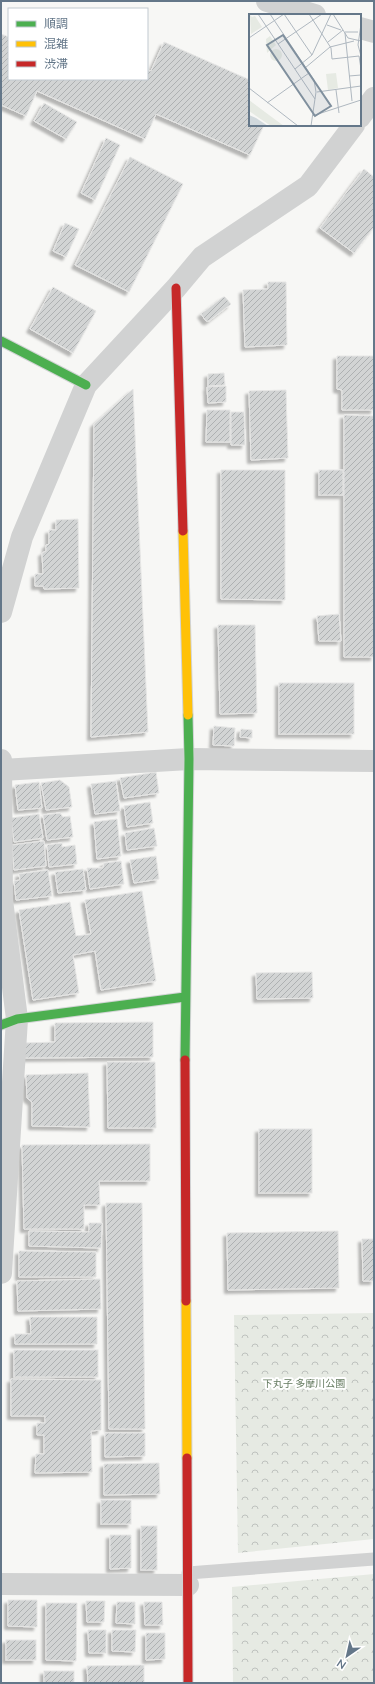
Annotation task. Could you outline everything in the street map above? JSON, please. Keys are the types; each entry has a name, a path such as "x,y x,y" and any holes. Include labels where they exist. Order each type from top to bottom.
{"street":[{"path":"267,1 312,14"},
{"path":"361,28 374,32"},
{"path":"361,116 374,98"},
{"path":"1,612 22,537 86,385 176,288 202,257 308,186 353,126"},
{"path":"176,288 189,759 185,997 188,1683"},
{"path":"1,341 86,385"},
{"path":"1,1274 9,1022 1,900 2,765 189,759 374,761"},
{"path":"9,1022 185,997"},
{"path":"1,1584 188,1579"}],"lane":[{"path":"188,1579 374,1559"}],"green space":[{"name":"下丸子 多摩川公園","path":"374,1313 374,1539 238,1553 234,1315"},
{"path":"374,1574 374,1683 233,1683 232,1587"}],"building":[{"path":"1,34 8,37 8,80 148,80 148,70 151,71 164,42 249,80 249,126 264,126 250,155 156,114 145,139 37,91 26,116 1,105"},
{"path":"44,103 77,122 66,139 34,121"},
{"path":"106,138 120,145 95,200 81,193"},
{"path":"130,157 183,184 129,292 75,265"},
{"path":"364,169 374,177 374,227 354,253 320,228"},
{"path":"65,223 79,229 66,257 53,251"},
{"path":"268,282 286,282 287,345 245,347 243,290 268,289"},
{"path":"53,287 96,311 73,353 30,329"},
{"path":"225,297 231,304 209,321 206,321 201,314"},
{"path":"337,356 374,356 374,410 342,410 342,390 337,389"},
{"path":"224,373 225,385 208,386 208,374"},
{"path":"226,386 226,402 208,403 207,387"},
{"path":"133,389 148,732 91,737 94,424"},
{"path":"286,390 288,458 251,460 249,391"},
{"path":"207,410 230,410 230,442 206,442"},
{"path":"231,412 244,412 245,445 231,445"},
{"path":"344,415 374,416 374,657 344,657"},
{"path":"221,470 285,470 285,600 221,599"},
{"path":"319,470 343,470 343,495 319,495"},
{"path":"78,519 79,588 44,589 43,586 35,586 35,574 43,574 42,553 46,551 46,545 49,544 49,530 56,530 56,520"},
{"path":"339,614 341,641 319,641 317,616"},
{"path":"218,625 255,625 257,713 220,714"},
{"path":"279,683 354,683 354,734 279,734"},
{"path":"214,726 235,728 234,746 213,745"},
{"path":"241,729 252,730 252,738 240,737"},
{"path":"156,772 159,793 124,798 120,778"},
{"path":"60,780 69,787 72,807 46,810 41,783"},
{"path":"116,781 120,811 95,814 91,784"},
{"path":"39,782 42,808 18,810 15,785"},
{"path":"150,802 153,823 127,827 124,806"},
{"path":"60,813 63,817 70,816 73,837 47,840 43,815"},
{"path":"39,814 43,838 14,842 11,818"},
{"path":"117,819 121,856 97,859 94,822"},
{"path":"154,828 157,846 127,850 125,833"},
{"path":"44,841 46,866 14,870 12,845"},
{"path":"62,843 62,847 75,845 77,864 49,867 47,845"},
{"path":"156,856 159,879 134,883 130,860"},
{"path":"121,861 124,884 90,889 87,868 103,868 104,863"},
{"path":"83,869 86,890 58,893 55,872"},
{"path":"48,870 52,896 16,900 14,881 20,880 19,874"},
{"path":"142,891 156,981 101,990 95,951 73,955 79,993 33,1000 19,910 70,902 76,936 91,934 85,900"},
{"path":"312,972 313,998 257,999 256,973"},
{"path":"153,1022 153,1057 24,1058 24,1043 55,1042 55,1023"},
{"path":"107,1062 155,1062 156,1128 108,1128"},
{"path":"88,1073 90,1127 32,1126 32,1102 27,1098 26,1075"},
{"path":"259,1129 312,1129 312,1193 259,1193"},
{"path":"150,1144 150,1181 99,1181 100,1205 84,1205 84,1229 24,1229 22,1145"},
{"path":"106,1203 142,1203 145,1429 109,1429"},
{"path":"89,1223 102,1223 101,1248 29,1246 29,1231 89,1232"},
{"path":"338,1231 339,1288 228,1290 227,1233"},
{"path":"362,1239 374,1239 374,1281 363,1281"},
{"path":"19,1251 96,1252 96,1277 19,1277"},
{"path":"100,1279 101,1309 18,1311 17,1281"},
{"path":"30,1317 97,1317 97,1344 15,1344 15,1334 31,1334"},
{"path":"14,1350 98,1350 98,1377 14,1377"},
{"path":"11,1379 101,1380 101,1430 91,1431 92,1472 35,1473 36,1454 44,1454 44,1435 37,1435 37,1423 45,1423 45,1416 11,1416"},
{"path":"105,1433 145,1433 145,1456 105,1457"},
{"path":"159,1463 160,1494 104,1495 104,1464"},
{"path":"101,1500 131,1500 131,1524 101,1524"},
{"path":"141,1526 157,1526 157,1570 141,1570"},
{"path":"110,1535 131,1535 131,1568 110,1569"},
{"path":"8,1600 37,1600 37,1627 8,1626"},
{"path":"86,1601 105,1601 104,1622 87,1622"},
{"path":"117,1602 135,1602 135,1624 116,1623"},
{"path":"144,1602 162,1602 163,1625 145,1625"},
{"path":"46,1603 77,1603 76,1661 46,1660"},
{"path":"88,1630 106,1630 106,1653 89,1653"},
{"path":"112,1630 136,1630 135,1652 112,1651"},
{"path":"146,1633 165,1633 165,1659 146,1660"},
{"path":"6,1640 36,1640 36,1660 6,1660"},
{"path":"144,1665 144,1683 88,1683 87,1666"},
{"path":"44,1671 74,1671 74,1683 44,1683"}],"traffic: fast":[{"path":"1,341 86,385"},
{"path":"185,1060 189,759 188,715"},
{"path":"1,1025 17,1019 185,997"}],"traffic: slow":[{"path":"183,531 188,715"},
{"path":"186,1301 187,1458"}],"traffic: jam":[{"path":"176,288 183,531"},
{"path":"185,1060 186,1301"},
{"path":"187,1458 188,1683"}]}
